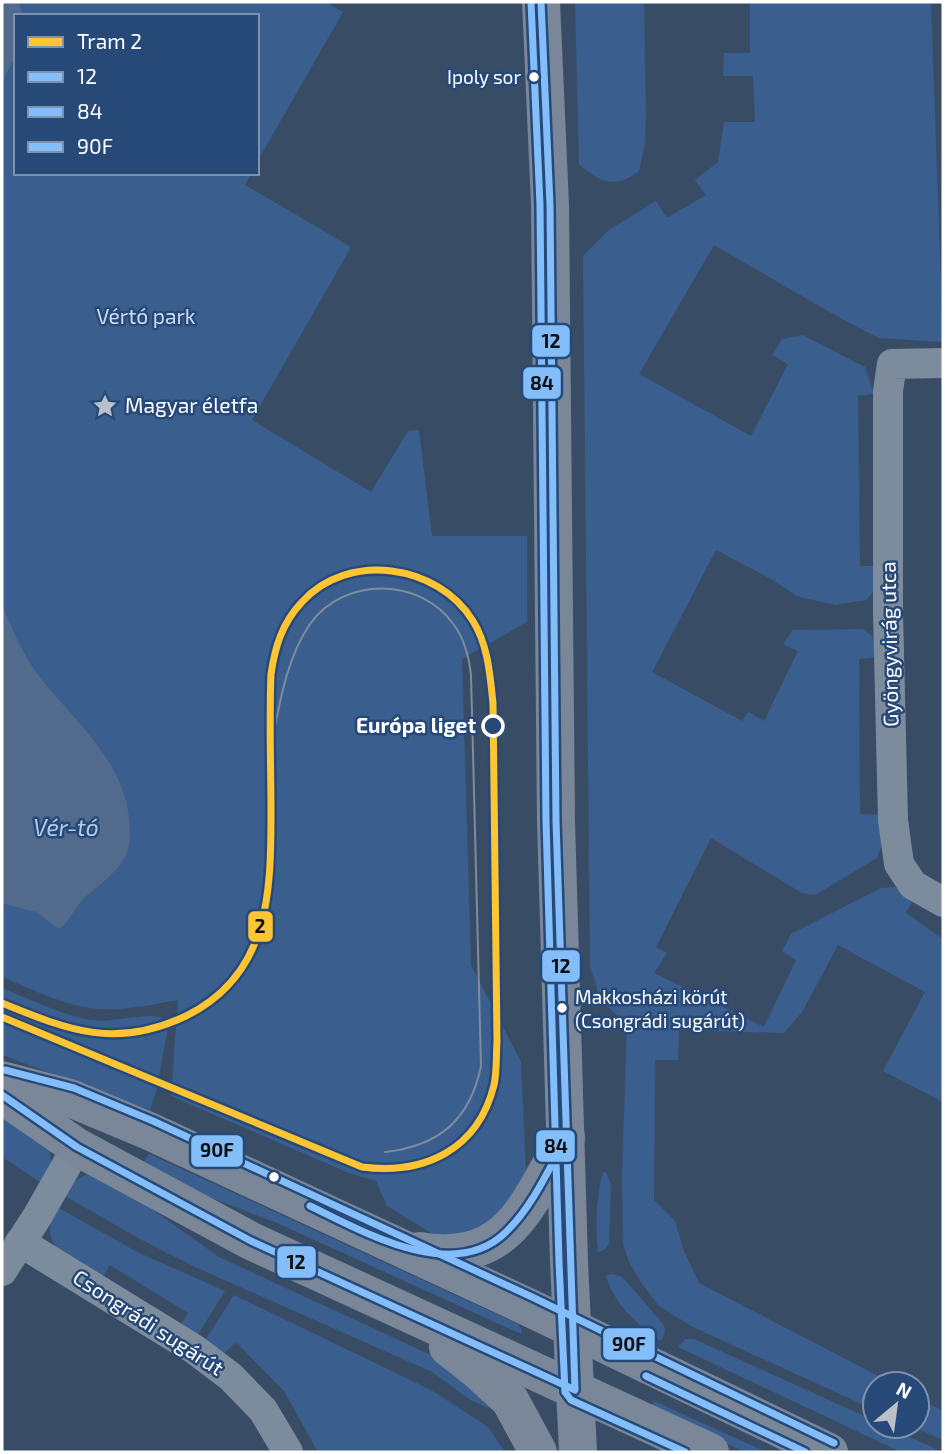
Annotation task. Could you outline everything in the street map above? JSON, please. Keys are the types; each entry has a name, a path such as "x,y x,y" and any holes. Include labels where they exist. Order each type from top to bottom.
{"main road":[{"path":"541,2 550,205 556,821 578,1452"},
{"path":"2,1080 70,1098 137,1126 573,1329 829,1452"},
{"path":"2,1095 77,1147 251,1241 710,1452"},
{"path":"70,1098 79,1113 81,1130 77,1147"},
{"path":"77,1147 93,1132 114,1125 137,1126"},
{"path":"400,1248 457,1254 473,1251 502,1236 523,1212 566,1136"},
{"path":"393,1306 476,1369 510,1400 538,1452"}],"street":[{"name":"Gyöngyvirág utca","path":"943,363 892,364 888,391 888,613 893,820 899,864 913,885 943,902"},
{"path":"2,1270 77,1147"},
{"name":"Csongrádi sugárút","path":"20,1242 194,1349 231,1377 263,1410 288,1452"}],"green space":[{"name":"Vértó park","path":"2,2 326,2 343,12 259,159 259,14 14,14 14,175 250,175 245,185 351,247 252,420 371,492 408,431 419,430 432,536 527,536 527,622 462,659 471,965 521,1062 526,1172 509,1216 446,1242 387,1206 376,1181 349,1173 171,1096 178,1000 124,1009 90,1008 56,999 2,977"},
{"path":"575,2 644,2 645,143 639,171 615,182 594,176 579,164"},
{"path":"750,2 931,2 943,342 879,338 714,245 639,374 751,436 788,364 772,355 782,339 802,335 865,367 874,394 858,396 860,566 877,566 877,587 866,600 835,605 797,596 716,550 652,672 742,721 748,712 764,721 798,651 783,644 793,630 863,629 872,636 877,657 859,659 860,814 881,815 883,841 877,858 815,895 802,893 711,838 656,947 667,953 654,973 764,1027 796,960 782,951 791,934 881,888 897,887 914,898 906,913 943,939 943,1102 883,1071 925,992 838,945 802,1012 784,1033 679,1030 678,1060 655,1060 654,1200 675,1221 684,1251 699,1283 867,1370 861,1370 861,1404 693,1327 659,1306 642,1284 629,1262 623,1244 622,1175 627,1024 601,1001 590,966 583,256 609,230 656,201 667,218 706,195 695,180 718,162 724,122 755,122 753,76 723,76 724,53 750,53"},
{"path":"2,988 80,1018 163,1018 168,1028 150,1110 2,1055"},
{"path":"2,1117 48,1146 52,1164 43,1184 2,1157"},
{"path":"149,1154 518,1324 521,1334 277,1223 201,1194 141,1166"},
{"path":"606,1172 611,1184 609,1244 598,1252 598,1202 603,1173"},
{"path":"87,1174 129,1193 219,1257 444,1361 494,1410 472,1401 432,1372 193,1266 63,1195 73,1182"},
{"path":"57,1207 137,1252 225,1291 195,1339 179,1328 188,1313 110,1265 101,1279 60,1251 50,1232"},
{"path":"612,1274 623,1278 662,1323 665,1332 660,1341 635,1320 615,1296 606,1276"},
{"path":"234,1295 431,1390 488,1427 505,1452 318,1452 284,1391 236,1342 222,1355 203,1344"},
{"path":"685,1339 694,1339 861,1415 861,1433 678,1347"},
{"path":"654,1401 766,1452 745,1452 651,1409"},
{"path":"931,1405 943,1411 943,1440 931,1435"},
{"path":"876,1440 916,1440 942,1452 901,1452"}],"water":[{"path":"2,2 18,2 22,14 14,14 14,58 2,83"},
{"name":"Vér-tó","path":"2,605 19,644 36,672 108,760 125,797 129,818 129,846 126,855 108,878 81,901 59,929 36,912 2,903"}],"tram line":[{"name":"2","path":"2,1003 72,1028 115,1034 161,1026 186,1016 213,999 234,979 249,955 260,930 266,902 271,844 271,674 277,645 289,618 302,602 321,586 343,575 367,571 392,571 416,576 438,587 457,602 473,621 482,640 488,660 493,703 497,1042 495,1080 486,1108 462,1142 427,1162 407,1167 362,1167 2,1017"},
{"path":"271,747 284,683 295,652 310,624 325,608 342,597 382,588 403,591 440,609 458,631 466,649 471,675 481,1066 469,1101 449,1127 421,1144 385,1152"}],"transit line":[{"name":"84","path":"531,2 540,205 546,821 565,1392 571,1400 685,1452"},
{"name":"12","path":"2,1095 77,1147 251,1241 575,1390 556,821 550,205 541,2"},
{"name":"90F","path":"5,1070 74,1088 153,1121 532,1297 834,1443"},
{"name":"12","path":"310,1206 356,1228 408,1248 461,1254 485,1247 516,1222 540,1186 567,1136"},
{"name":"84","path":"646,1376 805,1452"}],"place":[{"name":"Ipoly sor","path":"534,77"},
{"name":"Magyar életfa","path":"105,406"},
{"name":"Európa liget","path":"493,726"},
{"name":"Makkosházi körút (Csongrádi sugárút)","path":"562,1008"}]}
